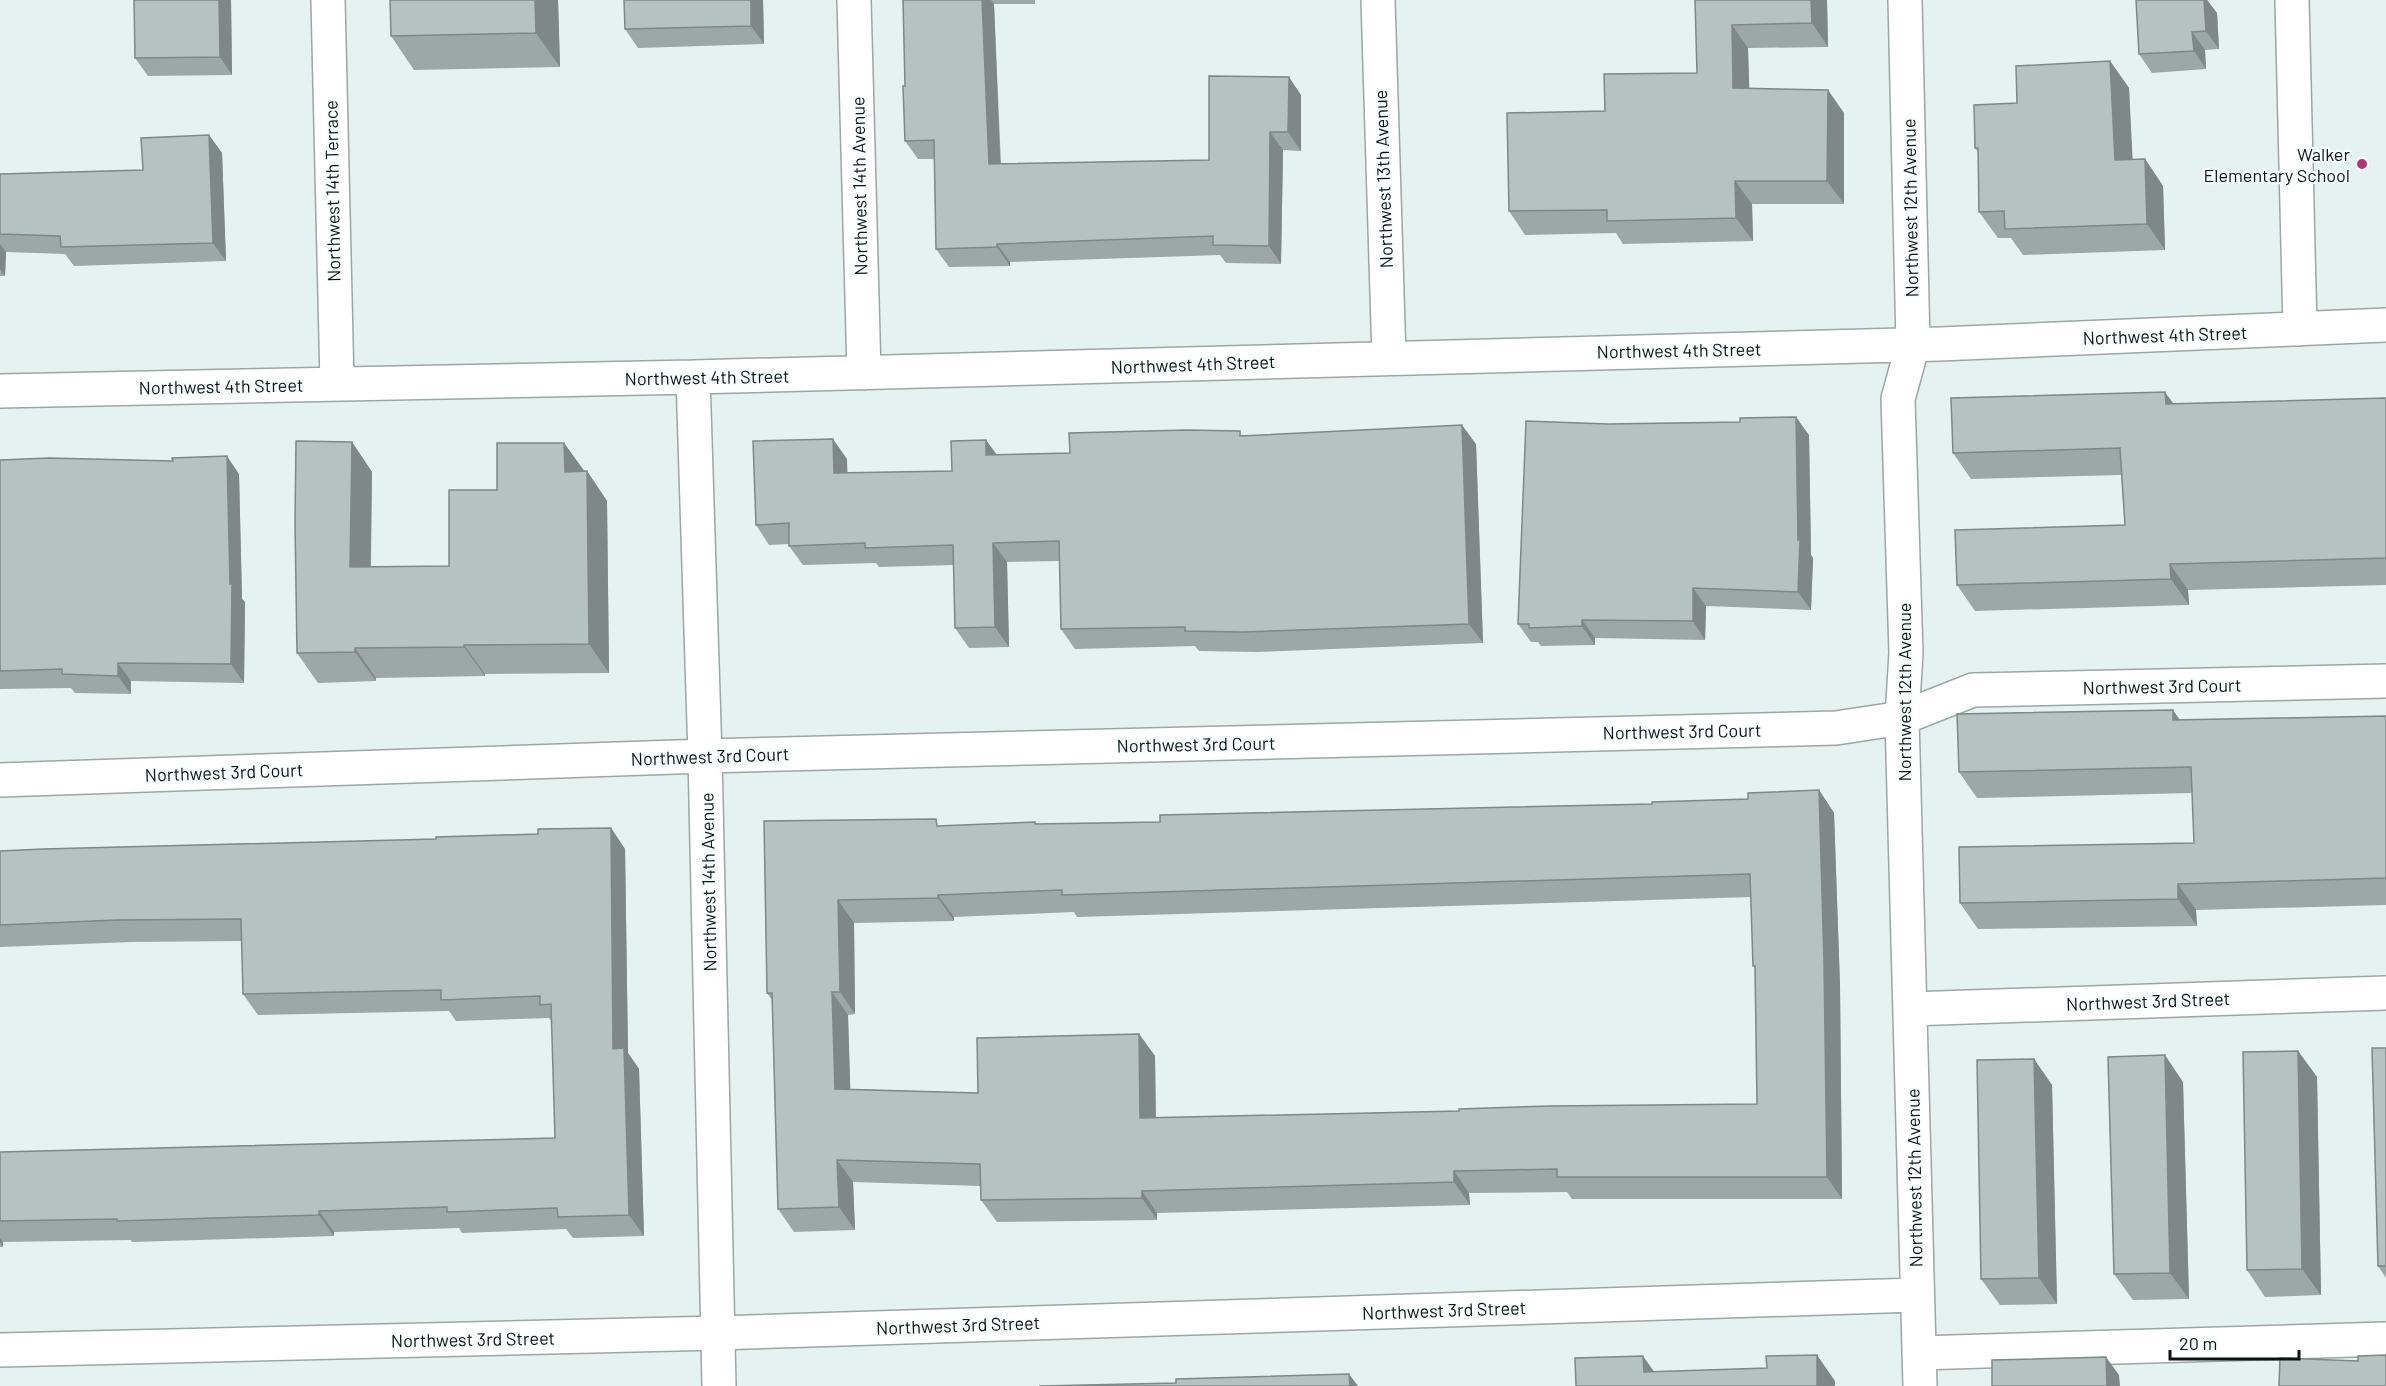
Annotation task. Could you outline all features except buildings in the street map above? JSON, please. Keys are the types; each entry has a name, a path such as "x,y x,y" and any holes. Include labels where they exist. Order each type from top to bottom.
{"street":[{"name":"Northwest 14th Terrace","path":"328,0 337,383"},
{"name":"Northwest 14th Avenue","path":"854,0 864,373"},
{"name":"Northwest 13th Avenue","path":"1378,0 1389,358"},
{"name":"Northwest 12th Avenue","path":"1905,0 1913,344 1898,399 1905,652 1902,718 1920,1386"},
{"path":"2292,0 2300,329"},
{"name":"Northwest 4th Street","path":"0,391 864,373 1913,344 2386,326"},
{"name":"Northwest 14th Avenue","path":"693,377 705,756 719,1386"},
{"name":"Northwest 3rd Court","path":"0,780 705,756 1836,728 1902,718 1973,690 2386,681"},
{"name":"Northwest 3rd Street","path":"1910,1009 2386,993"},
{"name":"Northwest 3rd Street","path":"0,1350 718,1333 1917,1295"},
{"path":"1919,1353 2386,1339"}],"place":[{"name":"Walker Elementary School","path":"2362,164"}]}
